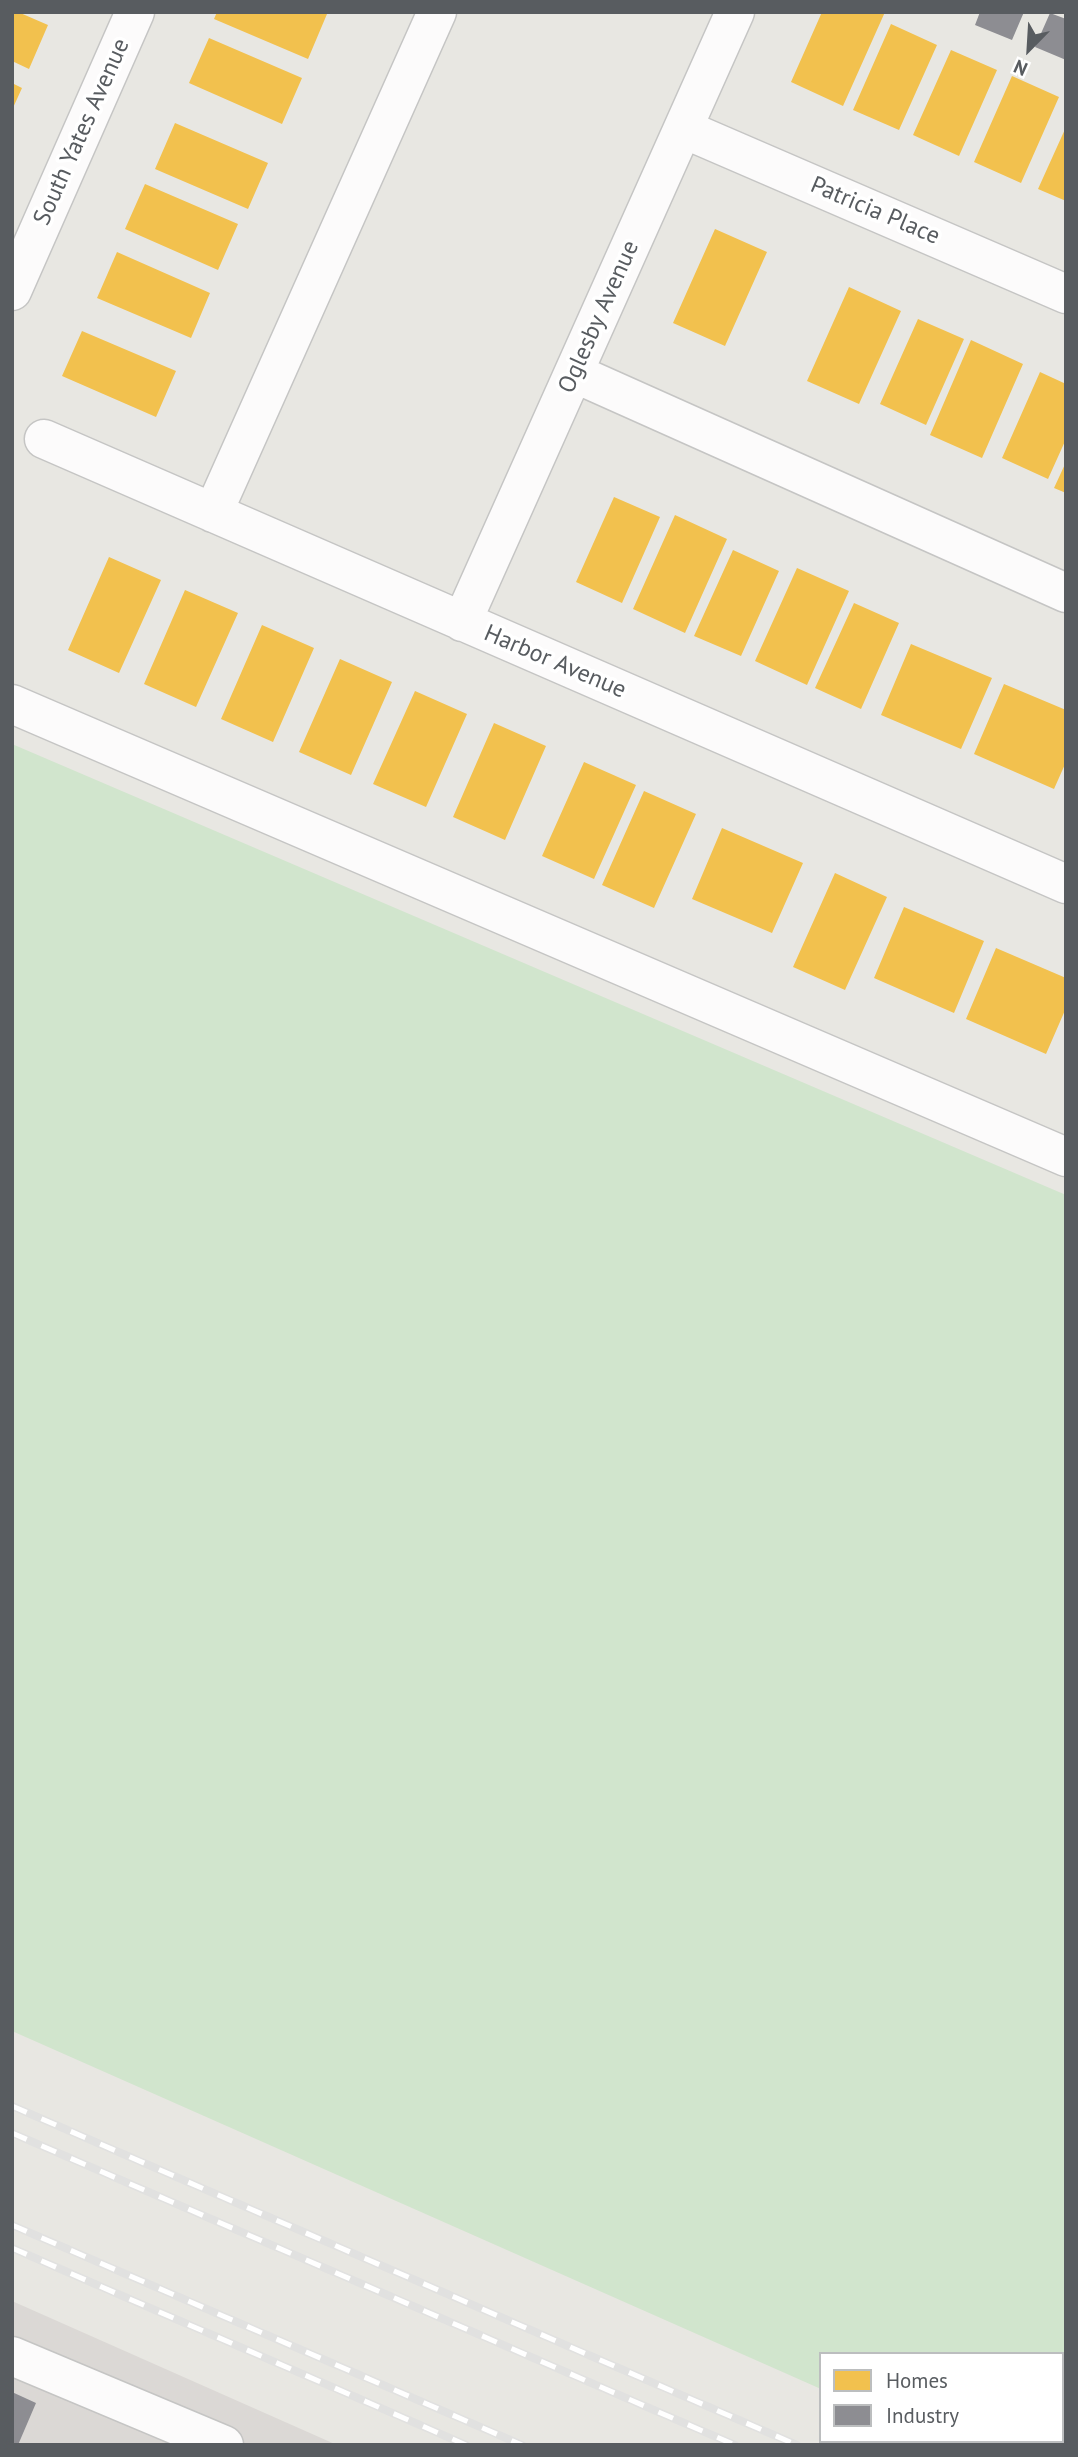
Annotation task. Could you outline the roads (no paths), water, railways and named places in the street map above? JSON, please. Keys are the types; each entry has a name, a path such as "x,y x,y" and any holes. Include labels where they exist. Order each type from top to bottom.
{"street":[{"name":"South Yates Avenue","path":"12,290 135,12"},
{"path":"213,513 437,12"},
{"name":"Oglesby Avenue","path":"462,622 735,12"},
{"name":"Patricia Place","path":"684,129 1066,294"},
{"path":"574,373 1066,593"},
{"name":"Harbor Avenue","path":"44,439 1066,884"},
{"path":"12,704 1066,1157"},
{"path":"12,2356 223,2445"}],"railway":[{"path":"12,2106 797,2445"},
{"path":"12,2133 735,2445"},
{"path":"12,2225 522,2445"},
{"path":"12,2248 466,2445"}]}
